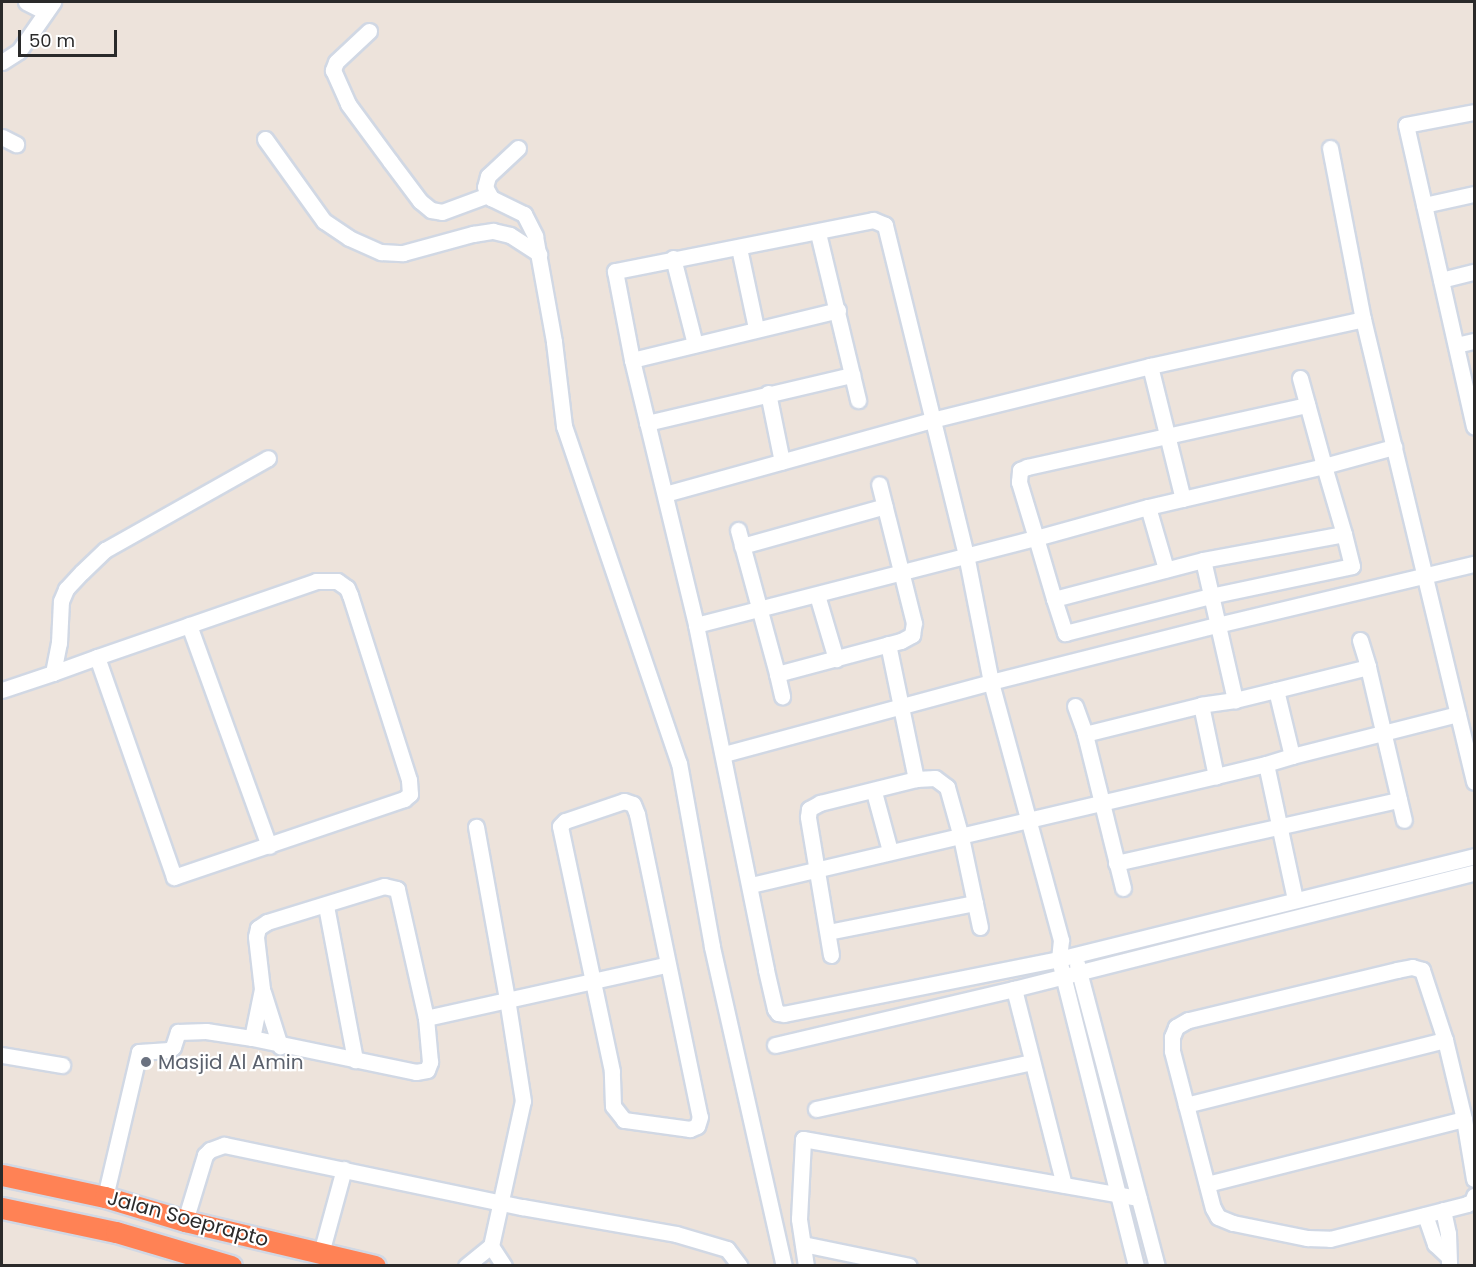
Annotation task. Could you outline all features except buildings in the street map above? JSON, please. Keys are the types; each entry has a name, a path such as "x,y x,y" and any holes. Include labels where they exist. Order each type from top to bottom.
{"highway":[{"name":"Jalan Soeprapto","path":"2,1175 105,1197 185,1221 375,1266"},
{"name":"Jalan Soeprapto","path":"2,1208 116,1232 231,1266"}],"street":[{"path":"2,62 19,51 50,7 26,2"},
{"path":"369,31 336,62 333,68 348,104 410,189 427,207 436,212 488,195"},
{"path":"1474,112 1406,125 1474,418"},
{"path":"2,137 16,144"},
{"path":"265,139 324,221 349,238 381,252 403,253 473,234 493,231 510,236 539,254"},
{"path":"518,148 486,179 485,187 488,195 524,214 533,231 554,342 564,426 679,763 712,947 784,1266"},
{"path":"1330,148 1363,319 1474,777"},
{"path":"1424,205 1474,194"},
{"path":"1157,1266 1079,972 1066,957 1060,940 991,682 966,555 885,225 873,220 818,233 673,258 615,272 632,360 696,625 775,1009 780,1014 1066,957 1474,856"},
{"path":"818,233 858,400"},
{"path":"739,248 756,328"},
{"path":"673,258 695,344"},
{"path":"1441,280 1474,272"},
{"path":"632,360 756,328 838,310"},
{"path":"665,494 932,420 1150,366 1363,319"},
{"path":"1456,345 1474,341"},
{"path":"1150,366 1183,499"},
{"path":"647,423 852,375"},
{"path":"1300,378 1352,566 1210,596 1066,637 1019,482 1020,470 1307,405"},
{"path":"768,393 782,462"},
{"path":"696,625 817,596 1148,507 1324,466 1394,447"},
{"path":"53,673 59,643 61,601 66,589 82,572 105,550 268,458"},
{"path":"777,674 909,637 915,628 879,484"},
{"path":"742,546 885,506"},
{"path":"1148,507 1166,569"},
{"path":"738,530 782,696"},
{"path":"1054,599 1203,560 1344,534"},
{"path":"1203,560 1235,700"},
{"path":"724,754 903,708 991,682 1474,564"},
{"path":"2,690 53,673 97,657 316,581 337,581 347,588 350,595 409,780 410,794 404,799 174,877 97,657"},
{"path":"817,596 836,659"},
{"path":"189,625 269,846"},
{"path":"1360,640 1404,820"},
{"path":"888,644 916,779"},
{"path":"1085,735 1201,705 1235,700 1368,667"},
{"path":"1276,690 1292,756"},
{"path":"1201,705 1216,776"},
{"path":"1075,706 1085,735 1123,888"},
{"path":"751,885 1266,764 1458,714"},
{"path":"1266,764 1295,899"},
{"path":"831,955 816,871 808,817 809,809 820,803 874,792 916,779 930,777 944,783 961,837 980,927"},
{"path":"874,792 890,851"},
{"path":"1116,863 1399,800"},
{"path":"624,801 633,804 637,814 666,964 700,1117 697,1126 690,1129 624,1120 615,1111 612,1071 560,826 565,821 624,801"},
{"path":"466,1266 491,1245 523,1101 476,827"},
{"path":"775,1045 1014,989 1474,873"},
{"path":"105,1197 140,1052 169,1050 173,1047 177,1032 206,1031 252,1038 280,1046 416,1072 427,1070 430,1062 426,1018 397,889 384,886 326,906 267,922 258,927 256,937 262,989 280,1046"},
{"path":"828,932 975,903"},
{"path":"326,906 356,1059"},
{"path":"1066,957 1063,976 1120,1194 1136,1266"},
{"path":"426,1018 666,964"},
{"path":"1474,1179 1464,1119 1446,1040 1422,970 1412,967 1188,1020 1176,1027 1172,1037 1172,1051 1212,1208 1218,1217 1233,1223 1308,1238 1330,1239 1467,1204 1473,1201 1474,1196"},
{"path":"252,1038 262,989"},
{"path":"1014,989 1064,1185"},
{"path":"1186,1105 1446,1040"},
{"path":"2,1055 62,1065"},
{"path":"816,1109 1032,1062"},
{"path":"1207,1184 1464,1119"},
{"path":"806,1266 799,1219 803,1139 1139,1198"},
{"path":"185,1221 205,1155 219,1146 344,1169 499,1202 676,1234 726,1249 740,1266"},
{"path":"321,1253 344,1169"},
{"path":"1443,1210 1448,1233 1448,1260"},
{"path":"1425,1215 1435,1244 1448,1260"},
{"path":"803,1244 909,1266"},
{"path":"491,1245 504,1266"}],"place":[{"name":"Masjid Al Amin","path":"146,1062"}]}
